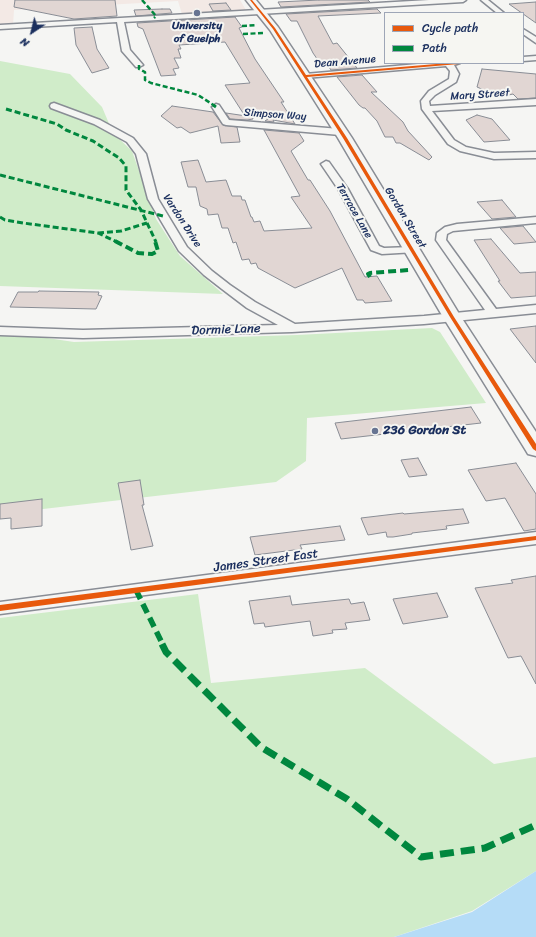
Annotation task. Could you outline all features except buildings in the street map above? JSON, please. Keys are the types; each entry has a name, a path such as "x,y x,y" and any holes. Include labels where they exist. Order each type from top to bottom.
{"main road":[{"name":"Gordon Street","path":"251,0 274,29 305,76 452,317 536,449"}],"street":[{"path":"0,27 463,0"},
{"path":"484,0 500,12"},
{"path":"389,4 397,12"},
{"path":"120,21 126,51 139,65"},
{"path":"524,32 536,41"},
{"path":"524,59 536,58"},
{"name":"Dean Avenue","path":"305,76 436,64"},
{"path":"448,64 454,70 455,74 453,80 432,93 425,101 426,109 451,142 463,149 494,156 536,154"},
{"name":"Mary Street","path":"426,109 536,102"},
{"name":"Vardon Drive","path":"54,106 97,122 130,140 141,154 153,199 183,249 208,273 226,287 251,305 292,328"},
{"name":"Simpson Way","path":"216,107 226,122 340,132"},
{"name":"Terrace Lane","path":"326,164 343,189 375,248 382,251 412,250"},
{"path":"493,313 441,240 442,233 457,227 536,220"},
{"name":"Dormie Lane","path":"0,331 83,334 292,328 452,317 536,308"},
{"name":"James Street East","path":"0,608 536,538"}],"shaded area":[{"name":"University of Guelph","path":"0,0 240,0 246,10 182,14 178,1 14,10 13,25 0,26"}],"green space":[{"path":"0,61 70,74 102,107 113,133 132,151 156,219 180,256 223,294 0,286"},
{"path":"432,328 440,332 486,403 307,418 306,461 276,482 0,514 0,331 74,342 297,335"},
{"path":"198,594 211,683 365,668 494,764 536,757 536,871 472,911 394,937 0,937 0,618"}],"water":[{"path":"536,871 536,937 394,937 472,912"}],"marked path":[{"path":"142,0 156,16 154,18"},
{"path":"242,26 257,25"},
{"path":"243,34 263,33"},
{"path":"139,65 139,69 145,72 145,80 151,83 198,95 216,107"},
{"path":"0,217 5,220 23,223 98,233 138,253 152,254 158,251 158,247 141,210 126,190 126,166 119,158 93,141 66,130 57,124 6,109"},
{"path":"0,175 163,216"},
{"path":"98,233 121,231 147,223"},
{"path":"370,277 368,274 370,273 409,270"},
{"path":"136,590 166,652 261,747 347,799 421,857 485,848 536,825"}],"cycle path":[{"path":"251,0 274,29 345,138 452,317 536,449"},
{"path":"305,76 447,64"},
{"path":"0,608 536,538"}],"place":[{"name":"University of Guelph","path":"197,13"},
{"name":"236 Gordon St","path":"375,431"}]}
